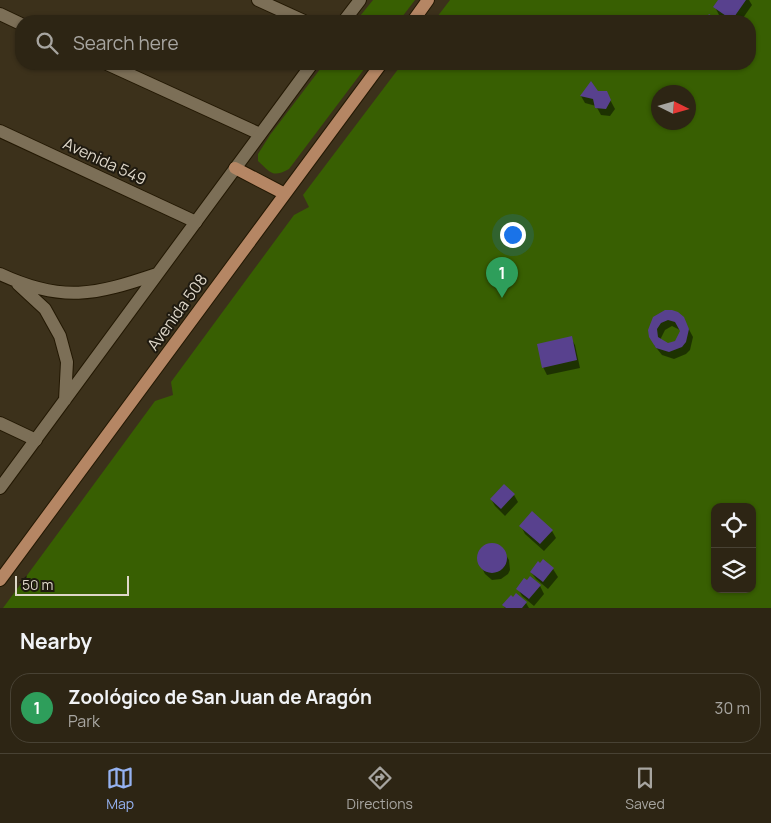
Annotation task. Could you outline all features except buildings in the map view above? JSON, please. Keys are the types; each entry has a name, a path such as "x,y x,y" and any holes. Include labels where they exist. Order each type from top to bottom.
{"main road":[{"path":"417,15 428,0"},
{"name":"Avenida 508","path":"0,580 377,70"},
{"path":"235,168 285,194"}],"street":[{"path":"258,0 291,15"},
{"path":"349,15 360,0"},
{"path":"0,14 15,21"},
{"path":"120,70 260,134"},
{"path":"0,488 308,70"},
{"name":"Avenida 549","path":"0,131 196,222"},
{"path":"0,274 40,290 70,294 119,287 157,274"},
{"path":"14,281 45,309 60,336 67,362 64,400"},
{"path":"0,423 36,440"}],"green space":[{"path":"373,0 415,0 404,15 361,15"},
{"path":"450,0 771,0 771,608 3,608 155,401 173,395 171,382 294,215 309,207 303,195 397,70 756,70 756,15 439,15"},
{"path":"319,70 363,70 289,169 276,174 266,169 258,161 258,154 270,135"}],"place":[{"name":"Zoológico de San Juan de Aragón","path":"502,298"}]}
